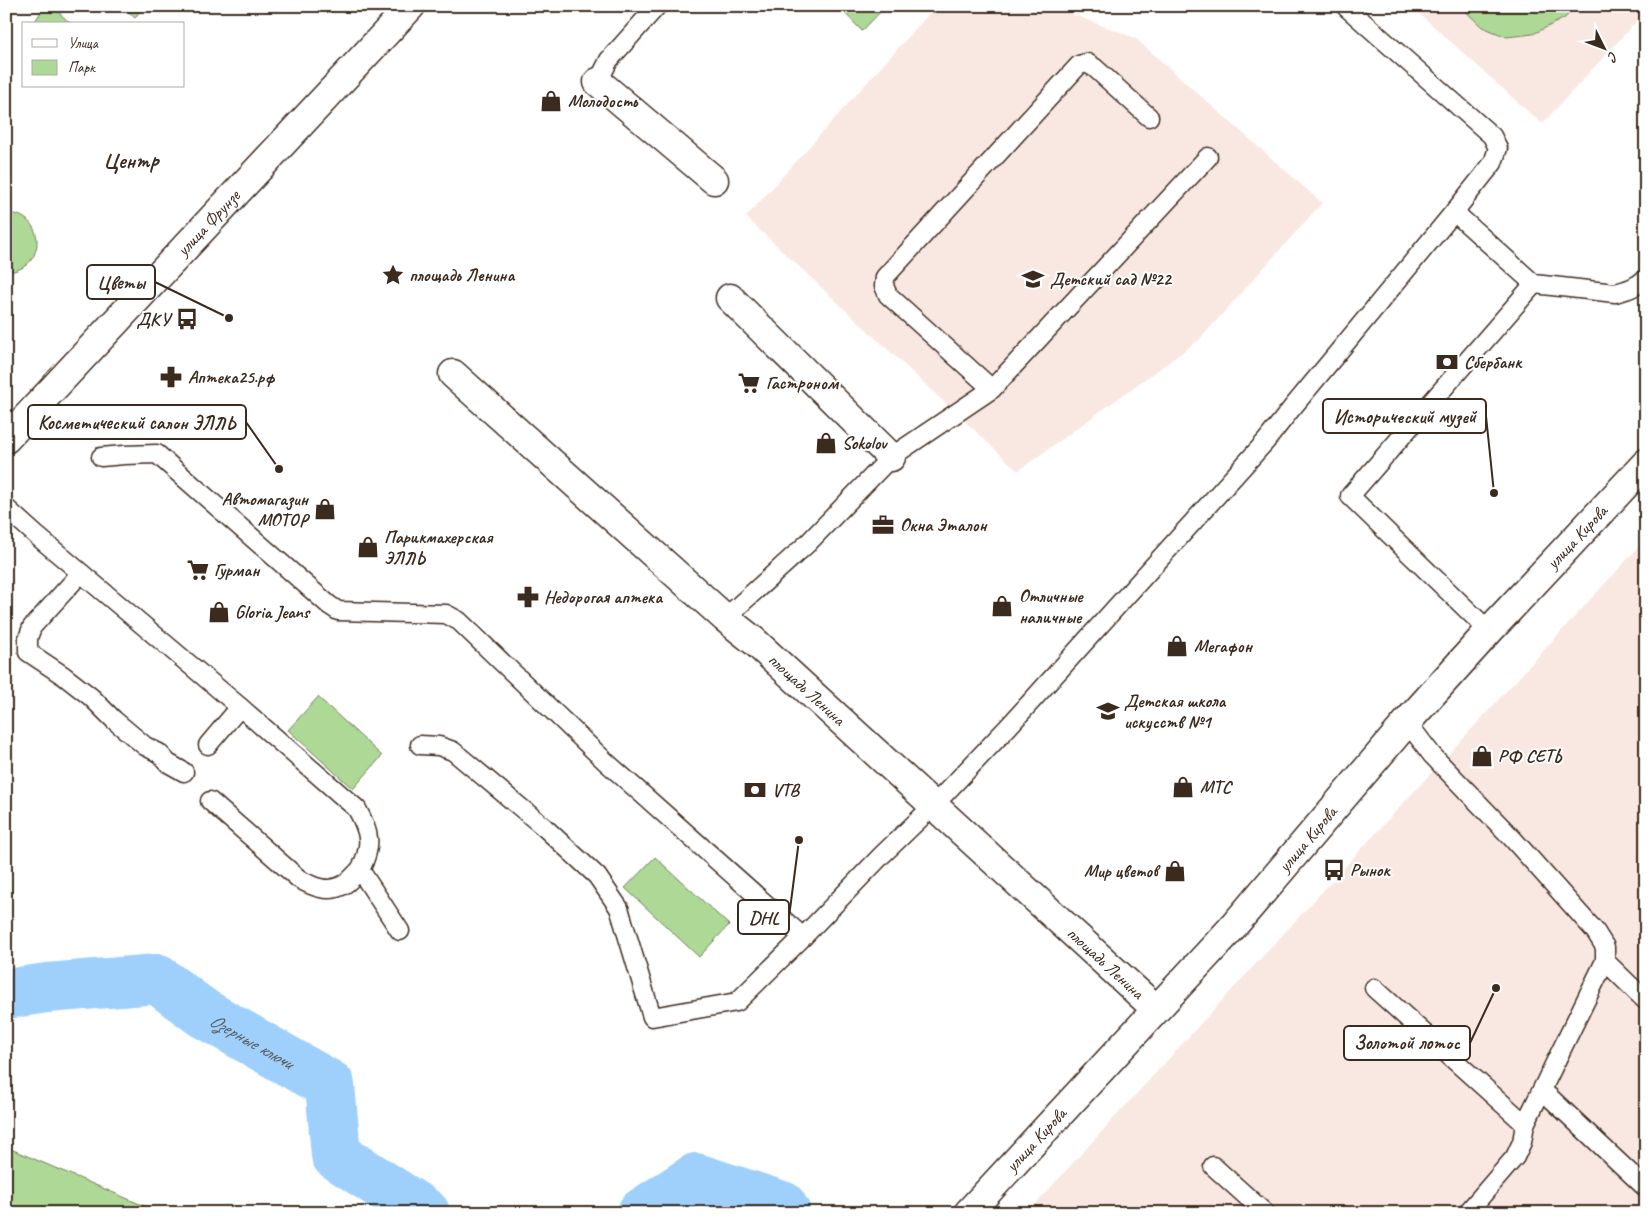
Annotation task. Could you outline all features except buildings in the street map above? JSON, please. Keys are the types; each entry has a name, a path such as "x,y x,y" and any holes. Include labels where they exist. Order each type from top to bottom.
{"main road":[{"name":"улица Фрунзе","path":"6,439 411,6"},
{"path":"598,82 714,180"},
{"path":"730,298 891,457"},
{"name":"площадь Ленина","path":"453,374 754,641 1156,1009"},
{"name":"улица Кирова","path":"971,1209 1231,929 1407,722 1646,463"}],"lane":[{"path":"598,82 609,60 657,6"},
{"path":"420,745 439,746 453,751 544,827 596,876 619,908 652,1017 737,1002 933,806 1009,726 1266,442 1493,163 1498,148 1492,136 1346,7"},
{"path":"992,389 888,295 884,286 885,278 1079,65 1087,63 1095,68 1149,117"},
{"path":"726,618 808,543 891,457 992,389 1208,157"},
{"path":"1454,212 1534,284 1615,293 1627,290 1641,283 1646,278"},
{"path":"1489,631 1350,496 1534,284"},
{"path":"101,458 157,454 338,611 446,614 459,621 604,761 803,937"},
{"path":"6,508 36,536 357,808 365,823 370,842 366,857 360,870 345,884 330,889 314,888 299,879 210,801"},
{"path":"80,573 32,627 28,638 28,652 91,697 114,720 145,746 160,753 168,763 184,772"},
{"path":"208,745 240,707"},
{"path":"1407,722 1432,754 1512,838 1595,931 1605,947 1605,962 1525,1124 1522,1142 1515,1157 1475,1210"},
{"path":"360,870 400,930"},
{"path":"1605,962 1646,1001"},
{"path":"1374,988 1525,1124"},
{"path":"1542,1090 1646,1188"},
{"path":"1214,1166 1265,1213"}],"shaded area":[{"name":"Детский сад №22","path":"936,6 1051,6 1135,38 1322,203 1199,340 1018,471 746,217"},
{"path":"1411,6 1646,6 1646,11 1542,124"},
{"path":"1646,539 1646,1213 1027,1213"}],"green space":[{"path":"45,6 52,6 69,22 34,22"},
{"path":"122,6 143,6 135,18"},
{"path":"838,6 886,6 862,31"},
{"path":"1460,6 1575,6 1565,18 1533,34 1507,37 1482,27"},
{"path":"6,213 19,215 29,222 35,231 37,241 35,252 30,261 21,268 8,272 6,272"},
{"path":"318,697 382,756 353,789 288,730"},
{"path":"655,857 729,925 699,957 625,888"},
{"path":"6,1147 161,1213 6,1213"}],"waterway":[{"name":"Озерные ключи","path":"6,994 47,988 157,979 203,1013 330,1085 336,1155 425,1213"},
{"name":"Озерные ключи","path":"642,1213 696,1178 782,1206 786,1213"}],"place":[{"name":"Молодость","path":"551,101"},
{"name":"площадь Ленина","path":"393,275"},
{"name":"Детский сад №22","path":"1033,279"},
{"name":"Цветы","path":"229,318"},
{"name":"ДКУ","path":"187,319"},
{"name":"Сбербанк","path":"1447,362"},
{"name":"Аптека25.рф","path":"171,377"},
{"name":"Гастроном","path":"749,383"},
{"name":"Sokolov","path":"826,443"},
{"name":"Косметический салон ЭЛЛЬ","path":"279,469"},
{"name":"Исторический музей","path":"1494,493"},
{"name":"Автомагазин МОТОР","path":"325,509"},
{"name":"Окна Эталон","path":"883,525"},
{"name":"Парикмахерская ЭЛЛЬ","path":"368,547"},
{"name":"Гурман","path":"198,570"},
{"name":"Недорогая аптека","path":"528,597"},
{"name":"Отличные наличные","path":"1002,606"},
{"name":"Gloria Jeans","path":"219,612"},
{"name":"Мегафон","path":"1177,646"},
{"name":"Детская школа искусств №1","path":"1108,711"},
{"name":"РФ СЕТЬ","path":"1482,756"},
{"name":"МТС","path":"1183,787"},
{"name":"VTB","path":"755,790"},
{"name":"DHL","path":"799,840"},
{"name":"Рынок","path":"1334,870"},
{"name":"Мир цветов","path":"1175,871"},
{"name":"Золотой лотос","path":"1496,988"}],"district":[{"name":"Центр","path":"131,160"}]}
